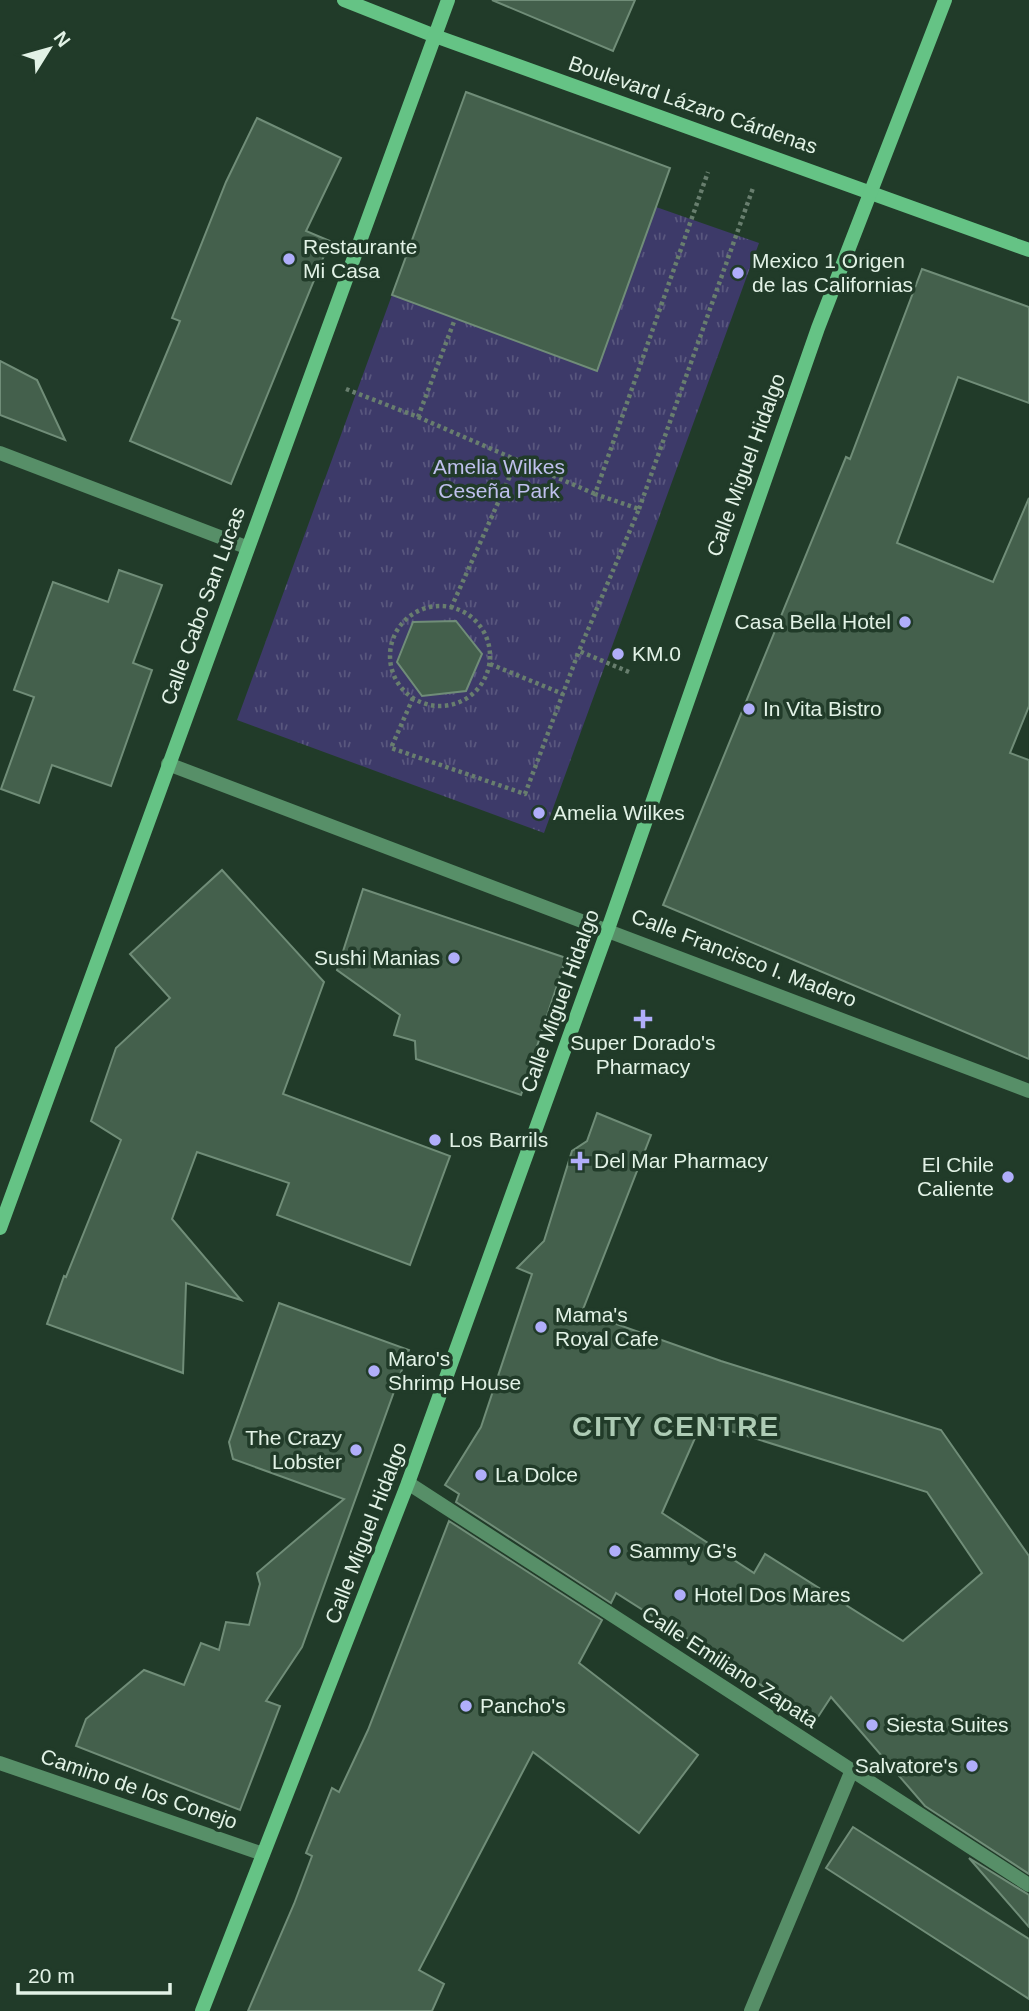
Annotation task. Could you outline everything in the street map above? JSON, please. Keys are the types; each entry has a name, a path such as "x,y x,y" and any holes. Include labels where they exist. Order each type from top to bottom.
{"main road":[{"name":"Boulevard Lázaro Cárdenas","path":"344,0 435,36 872,191 1029,250"},
{"name":"Calle Cabo San Lucas","path":"0,1228 246,547 448,0"},
{"name":"Calle Miguel Hidalgo","path":"202,2011 408,1483 608,929 756,498 818,328 945,0"}],"street":[{"path":"0,453 246,547"},
{"name":"Calle Francisco I. Madero","path":"168,764 1029,1091"},
{"name":"Calle Emiliano Zapata","path":"408,1483 1029,1885"},
{"name":"Camino de los Conejo","path":"0,1763 264,1854"},
{"path":"751,2011 852,1770"}],"path":[{"path":"595,494 708,172"},
{"path":"413,698 391,748 525,794 579,651 639,509 753,188"},
{"path":"418,417 455,319"},
{"path":"346,389 518,458 595,494 639,509"},
{"path":"452,608 518,458"},
{"path":"428,607 452,608 474,618 485,632 490,648 490,664 485,680 474,694 461,702 444,707 413,698 400,687 392,672 390,655 393,639 400,625 413,613 428,607"},
{"path":"579,651 629,671"},
{"path":"490,664 563,694"}],"green space":[{"name":"Amelia Wilkes Ceseña Park","path":"466,92 670,168 656,207 759,243 544,833 237,720"}],"building":[{"path":"492,0 635,0 613,51"},
{"path":"466,92 670,168 597,371 392,295"},
{"path":"257,118 341,158 306,231 330,241 231,484 130,441 180,321 172,318 226,182"},
{"path":"922,269 1029,307 1029,403 958,377 897,543 993,582 1029,498 1029,706 1010,753 1029,760 1029,1059 663,905 846,457 850,459"},
{"path":"0,361 37,380 65,440 0,415"},
{"path":"119,570 162,585 133,663 152,670 111,786 52,765 39,803 1,789 34,697 14,690 53,582 108,602"},
{"path":"456,621 482,654 466,691 422,696 397,662 413,622"},
{"path":"222,870 324,982 283,1094 450,1156 410,1265 277,1215 289,1183 197,1152 172,1219 241,1300 186,1283 183,1373 47,1324 64,1276 66,1277 121,1140 91,1121 116,1048 170,998 130,954"},
{"path":"363,889 566,958 521,1095 416,1059 415,1041 394,1035 400,1015 337,970"},
{"path":"597,1113 651,1135 582,1312 721,1361 941,1430 1029,1556 1029,1874 925,1806 831,1697 816,1720 616,1593 611,1603 456,1502 459,1494 445,1485 481,1427 532,1274 517,1268 544,1241 572,1151 587,1141","holes":["702,1422 927,1492 982,1573 903,1641 765,1554 754,1573 662,1513"]},
{"path":"279,1303 409,1350 302,1647 266,1701 280,1706 240,1810 76,1746 86,1719 144,1670 184,1685 201,1643 219,1650 226,1622 249,1625 260,1584 257,1573 344,1499 233,1459 229,1442"},
{"path":"449,1521 602,1620 579,1663 698,1755 639,1833 533,1752 419,1970 444,1984 432,2011 248,2011 294,1904 312,1856 306,1853 332,1788 339,1792 368,1730"},
{"path":"853,1827 1029,1939 1029,1999 826,1868"},
{"path":"969,1858 1029,1895 1029,1927"}],"place":[{"name":"Restaurante Mi Casa","path":"289,259"},
{"name":"Mexico 1 Origen de las Californias","path":"738,273"},
{"name":"Casa Bella Hotel","path":"905,622"},
{"name":"KM.0","path":"618,654"},
{"name":"In Vita Bistro","path":"749,709"},
{"name":"Amelia Wilkes","path":"539,813"},
{"name":"Sushi Manias","path":"454,958"},
{"name":"Super Dorado's Pharmacy","path":"643,1019"},
{"name":"Los Barrils","path":"435,1140"},
{"name":"Del Mar Pharmacy","path":"580,1161"},
{"name":"El Chile Caliente","path":"1008,1177"},
{"name":"Mama's Royal Cafe","path":"541,1327"},
{"name":"Maro's Shrimp House","path":"374,1371"},
{"name":"The Crazy Lobster","path":"356,1450"},
{"name":"La Dolce","path":"481,1475"},
{"name":"Sammy G's","path":"615,1551"},
{"name":"Hotel Dos Mares","path":"680,1595"},
{"name":"Pancho's","path":"466,1706"},
{"name":"Siesta Suites","path":"872,1725"},
{"name":"Salvatore's","path":"972,1766"}],"district":[{"name":"CITY CENTRE","path":"676,1426"}]}
